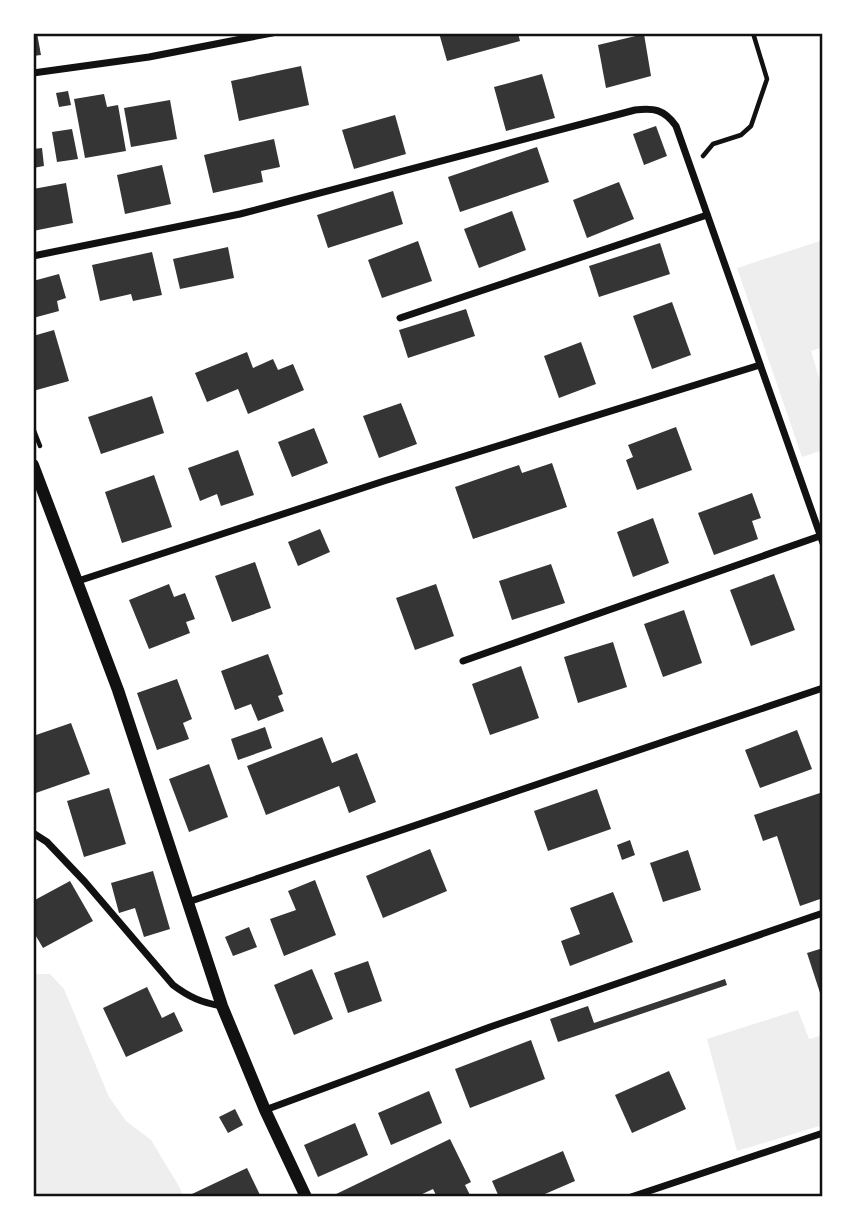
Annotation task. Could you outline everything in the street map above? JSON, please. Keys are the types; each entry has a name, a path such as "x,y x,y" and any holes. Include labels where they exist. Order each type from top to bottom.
{"street":[{"path":"33,73 138,59 272,33"},
{"path":"33,256 240,214 635,110 660,110 669,116 676,126 821,540 463,661"},
{"path":"400,318 707,215"},
{"path":"79,582 384,481 760,365"},
{"path":"33,465 118,690 222,1006 265,1110 306,1197"},
{"path":"188,902 823,688"},
{"path":"33,833 47,842 85,883 173,985 187,996 205,1004 222,1006"},
{"path":"265,1110 490,1027 823,913"},
{"path":"631,1197 823,1133"}],"path":[{"path":"693,175 713,144 741,135 751,125 766,79 753,33"}],"shaded area":[{"path":"823,240 823,347 811,351 823,391 823,450 802,457 737,268"},
{"path":"33,974 50,974 64,989 109,1097 126,1121 151,1140 183,1197 33,1197"},
{"path":"798,1010 809,1039 823,1035 823,1125 737,1151 707,1039"}],"building":[{"path":"33,33 37,33 41,55 33,56"},
{"path":"439,33 518,33 520,41 447,61"},
{"path":"644,34 651,76 606,88 598,45"},
{"path":"301,66 309,105 239,121 231,81"},
{"path":"542,74 555,118 506,131 494,87"},
{"path":"68,91 71,105 59,107 56,93"},
{"path":"104,94 107,107 118,105 126,151 85,158 74,99"},
{"path":"170,100 177,139 131,147 124,108"},
{"path":"395,115 406,154 354,169 342,130"},
{"path":"656,126 667,156 644,165 633,134"},
{"path":"72,129 78,159 57,162 52,132"},
{"path":"274,139 280,167 261,171 263,182 213,193 204,155"},
{"path":"537,147 549,182 460,212 448,177"},
{"path":"42,148 44,166 33,168 33,149"},
{"path":"162,165 171,204 125,214 117,175"},
{"path":"619,182 634,219 587,238 573,200"},
{"path":"66,183 73,223 33,231 33,189"},
{"path":"393,191 403,224 328,248 317,215"},
{"path":"512,211 526,250 479,268 464,229"},
{"path":"418,241 432,281 382,298 368,260"},
{"path":"660,243 670,274 599,297 589,266"},
{"path":"228,247 234,278 180,289 173,259"},
{"path":"152,252 162,295 133,301 131,294 100,301 92,265"},
{"path":"59,274 66,298 57,301 59,311 33,318 33,281"},
{"path":"672,302 691,355 652,369 633,316"},
{"path":"466,309 475,336 408,358 399,330"},
{"path":"54,330 69,381 33,391 33,336"},
{"path":"581,342 596,384 559,398 544,356"},
{"path":"247,352 253,368 273,359 278,370 293,364 304,390 248,414 238,389 207,402 195,373"},
{"path":"152,396 164,433 101,454 88,417"},
{"path":"401,403 417,444 379,458 363,416"},
{"path":"676,427 692,470 637,490 626,460 633,457 628,445"},
{"path":"314,428 328,463 292,477 278,442"},
{"path":"238,450 254,495 221,506 217,494 200,501 188,468"},
{"path":"552,463 567,507 473,539 455,487 519,465 522,473"},
{"path":"154,475 172,527 122,543 105,492"},
{"path":"752,493 761,518 752,521 758,539 714,555 698,513"},
{"path":"653,518 669,563 633,577 617,532"},
{"path":"320,529 330,552 298,566 288,542"},
{"path":"255,562 271,608 232,622 215,576"},
{"path":"551,564 565,603 512,620 499,581"},
{"path":"774,574 795,630 751,646 730,590"},
{"path":"169,584 174,597 185,593 195,619 186,622 190,633 149,649 129,600"},
{"path":"436,584 454,636 415,650 396,598"},
{"path":"684,610 702,663 663,677 644,624"},
{"path":"613,642 627,687 578,703 564,657"},
{"path":"268,654 283,694 278,696 284,711 258,721 251,704 235,710 221,671"},
{"path":"521,666 539,718 490,735 472,684"},
{"path":"177,679 192,719 183,723 189,739 157,750 137,693"},
{"path":"71,723 90,774 33,794 33,736"},
{"path":"265,727 272,748 238,760 231,739"},
{"path":"797,730 812,769 760,788 745,750"},
{"path":"322,737 332,763 357,753 376,802 349,813 339,786 266,815 247,766"},
{"path":"209,764 228,817 189,832 169,779"},
{"path":"109,788 126,844 84,857 67,801"},
{"path":"597,789 611,829 548,851 534,811"},
{"path":"823,792 823,823 820,824 823,830 823,898 800,906 777,836 763,841 754,815"},
{"path":"630,840 635,855 622,860 617,845"},
{"path":"430,849 447,891 383,918 366,876"},
{"path":"688,850 701,890 663,902 650,863"},
{"path":"153,871 170,929 144,937 135,908 119,913 111,883"},
{"path":"315,880 336,935 284,956 270,919 296,910 288,891"},
{"path":"70,881 93,921 43,948 33,931 33,901"},
{"path":"613,892 633,942 570,966 561,941 580,934 570,908"},
{"path":"249,927 257,947 233,956 225,937"},
{"path":"823,948 823,999 822,999 807,953"},
{"path":"368,961 382,1001 348,1013 334,973"},
{"path":"312,969 333,1019 294,1035 274,985"},
{"path":"725,979 727,985 558,1042 550,1019 588,1006 594,1023"},
{"path":"147,987 162,1018 174,1012 183,1031 126,1057 103,1008"},
{"path":"531,1040 545,1079 470,1108 455,1069"},
{"path":"669,1071 686,1109 632,1133 615,1095"},
{"path":"429,1091 442,1123 391,1145 378,1113"},
{"path":"235,1109 243,1125 228,1133 219,1117"},
{"path":"355,1123 368,1155 318,1177 304,1145"},
{"path":"450,1139 471,1182 465,1185 471,1197 437,1197 433,1189 416,1197 330,1197"},
{"path":"563,1151 575,1181 538,1197 499,1197 492,1181"},
{"path":"247,1168 260,1195 193,1197 192,1194"}]}
